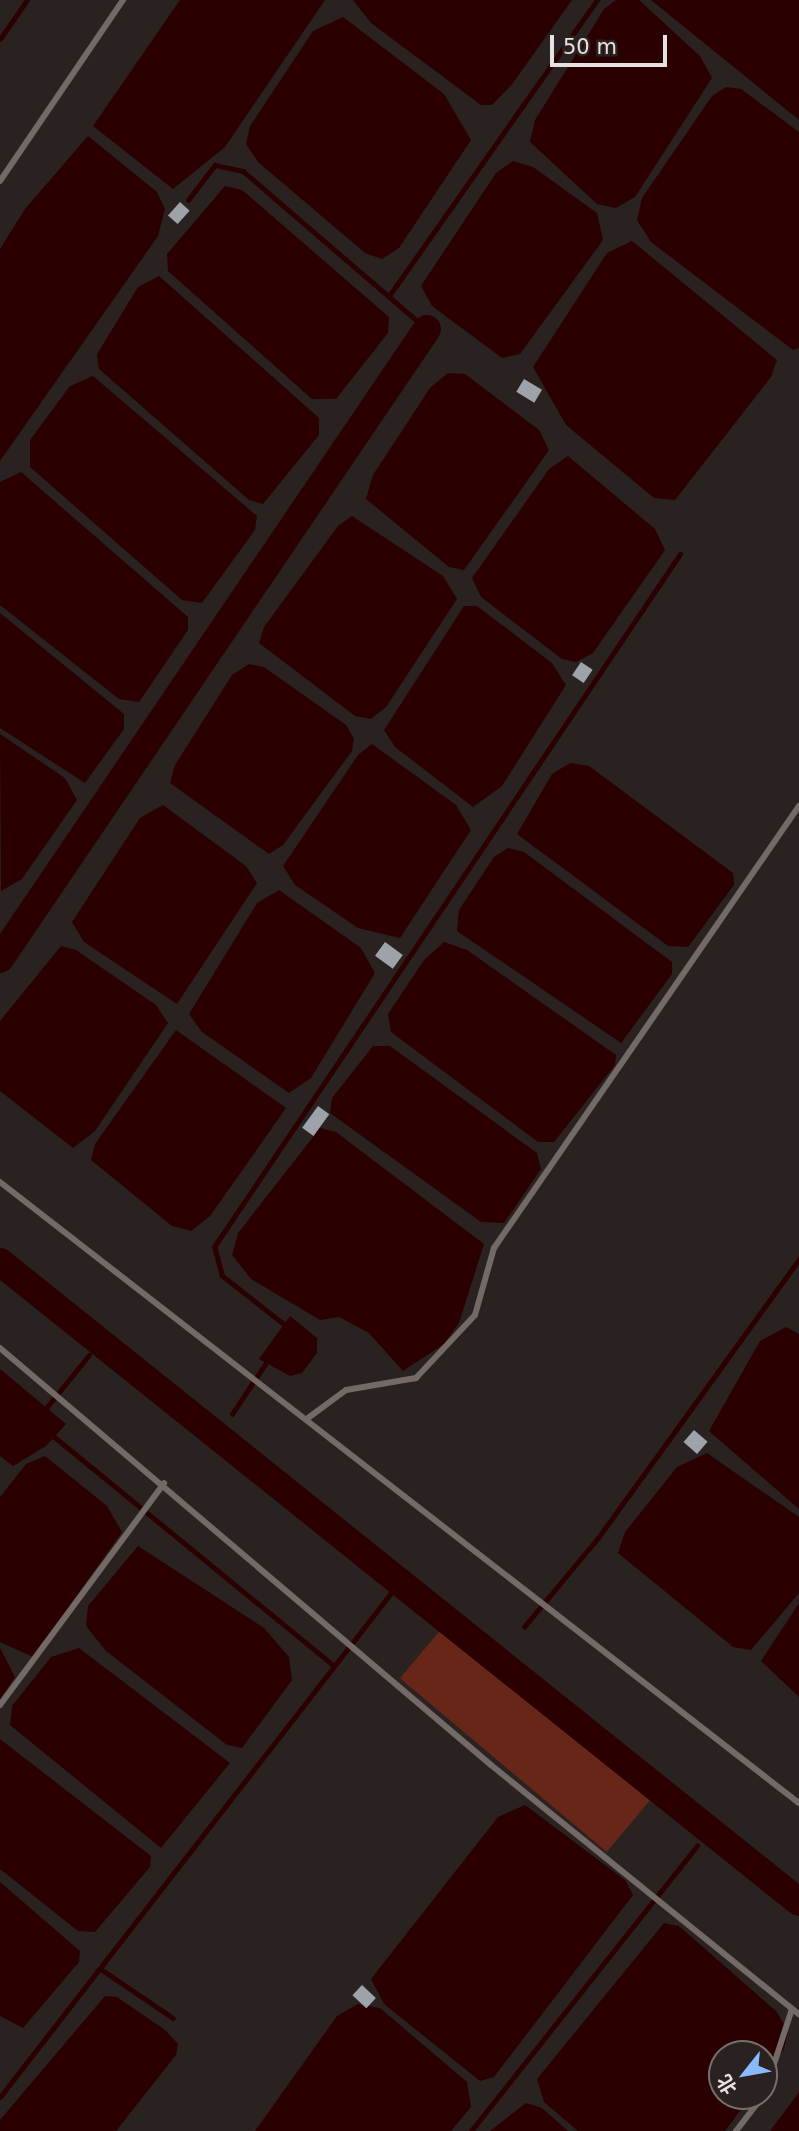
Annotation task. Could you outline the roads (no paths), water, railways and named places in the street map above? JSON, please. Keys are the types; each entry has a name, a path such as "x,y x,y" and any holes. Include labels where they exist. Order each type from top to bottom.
{"lane":[{"path":"0,181 123,0"},
{"path":"309,1418 346,1390 416,1378 475,1315 494,1248 799,806"},
{"path":"0,1182 309,1418 799,1804"},
{"path":"0,1348 164,1483 491,1765 799,2014"},
{"path":"0,1705 164,1483"},
{"path":"778,2052 792,2009"},
{"path":"736,2131 753,2110"}],"waterway":[{"path":"0,39 27,0"},
{"path":"389,296 597,0"},
{"path":"188,200 215,165 243,171 427,329"},
{"path":"0,959 427,329"},
{"path":"287,1327 222,1276 214,1247 680,554"},
{"path":"524,1627 598,1538 799,1259"},
{"path":"0,1262 799,1902"},
{"path":"43,1412 89,1355"},
{"path":"232,1414 266,1363"},
{"path":"51,1434 332,1664"},
{"path":"0,2097 394,1589"},
{"path":"471,2131 697,1846"},
{"path":"101,1969 173,2018"}]}
